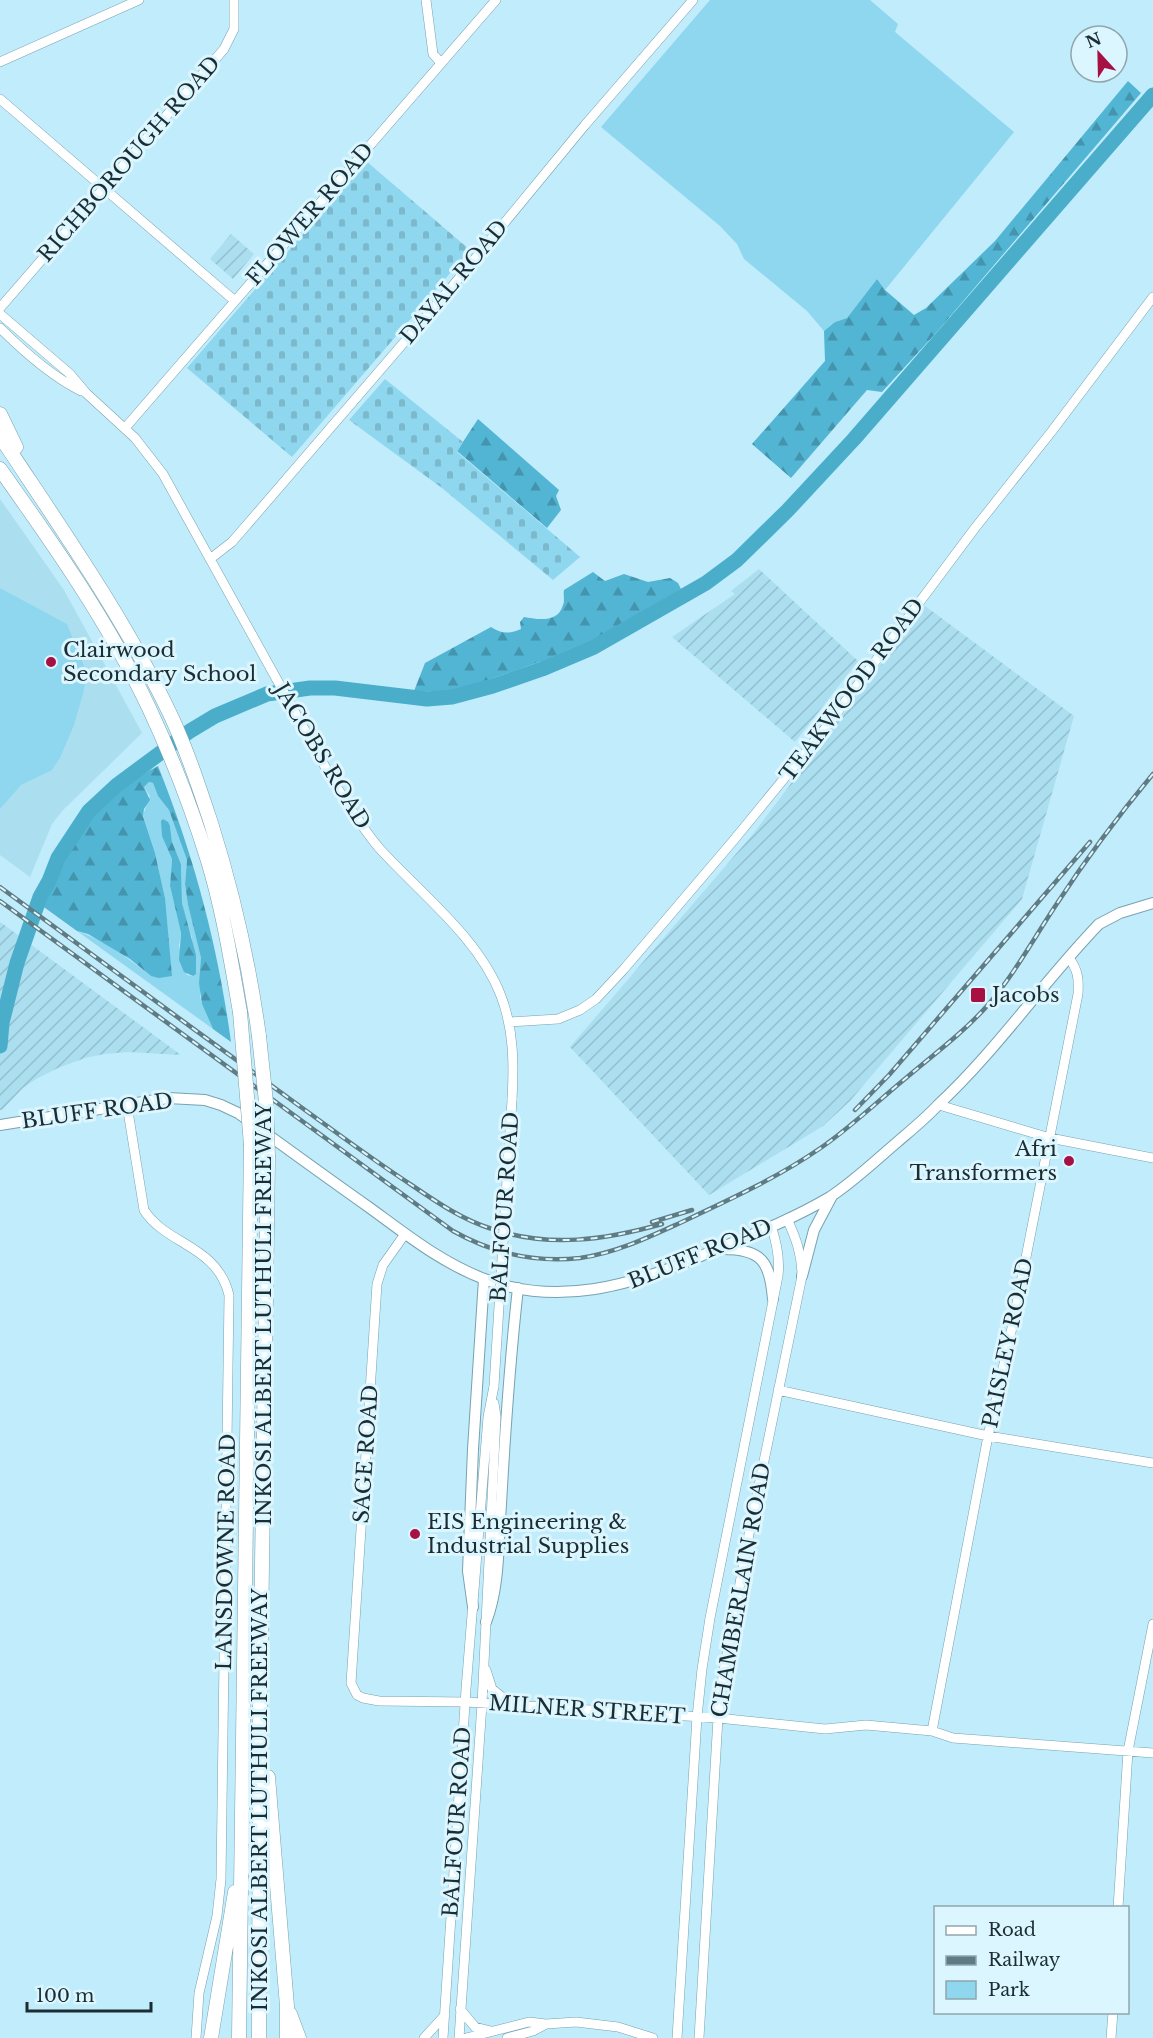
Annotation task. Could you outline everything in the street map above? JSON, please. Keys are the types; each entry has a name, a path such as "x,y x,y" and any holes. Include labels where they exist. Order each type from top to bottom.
{"highway":[{"path":"0,414 46,505"},
{"name":"INKOSI ALBERT LUTHULI FREEWAY","path":"0,436 132,641 171,716 225,869 251,981 266,1102 268,1157 259,2038"},
{"name":"INKOSI ALBERT LUTHULI FREEWAY","path":"0,469 76,581 118,650 171,759 208,861 221,912 240,1012 251,1145 239,2038"},
{"path":"261,1701 287,2006 286,2038"},
{"path":"211,2038 242,1855"},
{"path":"287,2006 299,2038"},
{"path":"203,2038 213,2024"}],"main road":[{"name":"BLUFF ROAD","path":"0,1125 168,1098 205,1100 238,1113 442,1259 484,1279 518,1288 570,1291 614,1287 641,1280 718,1249 787,1219 832,1195 863,1172 939,1105 1099,924 1108,918 1153,903"},
{"path":"802,1276 814,1230 832,1195"},
{"path":"718,1249 741,1249 751,1252 762,1260 769,1271 773,1299"},
{"path":"473,1607 468,1570 484,1279"},
{"path":"486,1622 492,1608 497,1562 513,1327 518,1288"}],"street":[{"path":"0,62 139,0"},
{"name":"RICHBOROUGH ROAD","path":"0,308 229,41 235,24 234,0"},
{"path":"426,0 433,54 441,63"},
{"name":"FLOWER ROAD","path":"125,428 496,0"},
{"name":"DAYAL ROAD","path":"210,559 232,542 245,527 450,289 585,125 693,0"},
{"path":"0,99 235,301"},
{"name":"TEAKWOOD ROAD","path":"509,1022 558,1019 574,1014 596,999 624,969 815,740 1153,297"},
{"name":"JACOBS ROAD","path":"0,314 70,374 86,393 140,443 163,474 333,782 364,830 459,931 479,956 501,997 509,1022"},
{"name":"JACOBS ROAD","path":"0,328 19,348 64,382 86,393"},
{"name":"PAISLEY ROAD","path":"932,1731 988,1436 1013,1323 1078,987 1076,967 1069,958"},
{"name":"BALFOUR ROAD","path":"443,2038 473,1607 488,1417 493,1389 512,1100 513,1047 509,1022"},
{"name":"LANSDOWNE ROAD","path":"127,1105 144,1209 154,1223 211,1262 224,1278 230,1295 221,1878 217,1916 200,1993 196,2038"},
{"path":"939,1105 1050,1138 1153,1158"},
{"name":"CHAMBERLAIN ROAD","path":"699,2038 718,1718 727,1653 802,1276 802,1259 787,1219"},
{"name":"CHAMBERLAIN ROAD","path":"677,2038 697,1717 710,1618 780,1262 771,1226"},
{"name":"SAGE ROAD","path":"351,1683 377,1284 383,1264 405,1234"},
{"name":"BALFOUR ROAD","path":"459,2038 482,1704 496,1416 493,1389"},
{"path":"778,1390 988,1436 1153,1463"},
{"path":"1118,1906 1128,1751 1153,1624"},
{"path":"483,1655 492,1689 512,1706"},
{"name":"MILNER STREET","path":"351,1683 357,1695 379,1701 466,1702 718,1718 825,1728 866,1725 932,1731 953,1738 1153,1753"},
{"path":"453,1878 469,1878"},
{"path":"460,2009 475,2027 494,2031"},
{"path":"1111,2038 1113,2014"},
{"path":"424,2038 445,2015"},
{"path":"466,2038 529,2022 598,2023 653,2038"},
{"path":"507,2038 533,2031 546,2024"}],"shaded area":[{"path":"231,234 254,254 233,279 210,259"},
{"name":"Clairwood Secondary School","path":"0,499 64,590 142,733 62,811 52,824 30,877 0,855"},
{"path":"759,569 858,661 795,742 672,637 735,594 731,591"},
{"path":"925,606 1074,716 1022,899 850,1101 823,1126 709,1195 570,1047 753,834"},
{"path":"0,922 181,1055 128,1052 85,1058 36,1079 0,1110"}],"green space":[{"path":"710,0 870,0 898,24 895,32 1014,132 885,290 877,279 847,318 835,322 824,331 807,311 744,259 737,244 720,226 601,127"},
{"path":"1129,82 1141,93 936,333 882,392 867,390 791,478 752,444 825,361 824,331 835,322 847,318 877,279 885,290 914,315 926,308 995,241"},
{"path":"366,161 470,250 292,457 187,368"},
{"path":"385,379 463,442 457,452 580,557 553,580 442,488 349,420"},
{"path":"478,419 559,490 556,496 561,510 547,528 457,451"},
{"path":"593,572 605,581 624,574 648,582 670,578 678,583 681,589 599,637 542,661 462,689 438,692 414,691 425,663 491,627 502,632 513,632 521,629 520,622 524,617 552,618 560,611 564,603 564,590"},
{"path":"0,588 67,624 87,673 74,725 60,758 52,770 21,785 0,809"},
{"path":"158,766 183,834 212,936 231,1042 213,1029 202,1004 199,983 201,958 185,884 187,860 169,810 158,796 153,783 149,782 144,787 150,800 144,809 143,816 155,853 165,898 172,976 159,978 151,976 130,959 88,934 77,931 41,905 74,843 94,815 118,790"},
{"path":"149,782 153,783 158,796 170,810 187,860 185,884 188,905 201,958 200,996 213,1029 77,931 106,944 151,976 165,898 155,853 143,815 150,796 144,787","holes":["170,826 172,842 181,864 182,903 192,937 193,976 187,975 179,946 181,933 170,886 172,859"]},
{"path":"163,819 170,826 172,842 181,864 182,903 196,955 196,974 193,976 184,972 179,960 181,933 170,886 172,859 162,836 161,821"}],"waterway":[{"path":"0,1046 2,1023 17,963 40,897 58,858 89,811 117,785 190,731 215,716 267,694 310,688 335,688 427,699 452,697 542,669 594,647 706,583 737,560 787,511 854,439 1153,95"}],"railway":[{"path":"0,901 453,1231 498,1251 514,1255 547,1259 580,1258 645,1239 736,1197 789,1168 843,1131 948,1044 978,1016 997,994 1091,854 1153,774"},
{"path":"855,1110 889,1075 1090,842"},
{"path":"0,887 359,1149 461,1216 514,1235 556,1240 598,1238 662,1224"},
{"path":"652,1222 692,1210"}],"place":[{"name":"Clairwood Secondary School","path":"51,662"},
{"name":"Jacobs","path":"978,995"},
{"name":"Afri Transformers","path":"1069,1161"},
{"name":"EIS Engineering & Industrial Supplies","path":"415,1534"}]}
